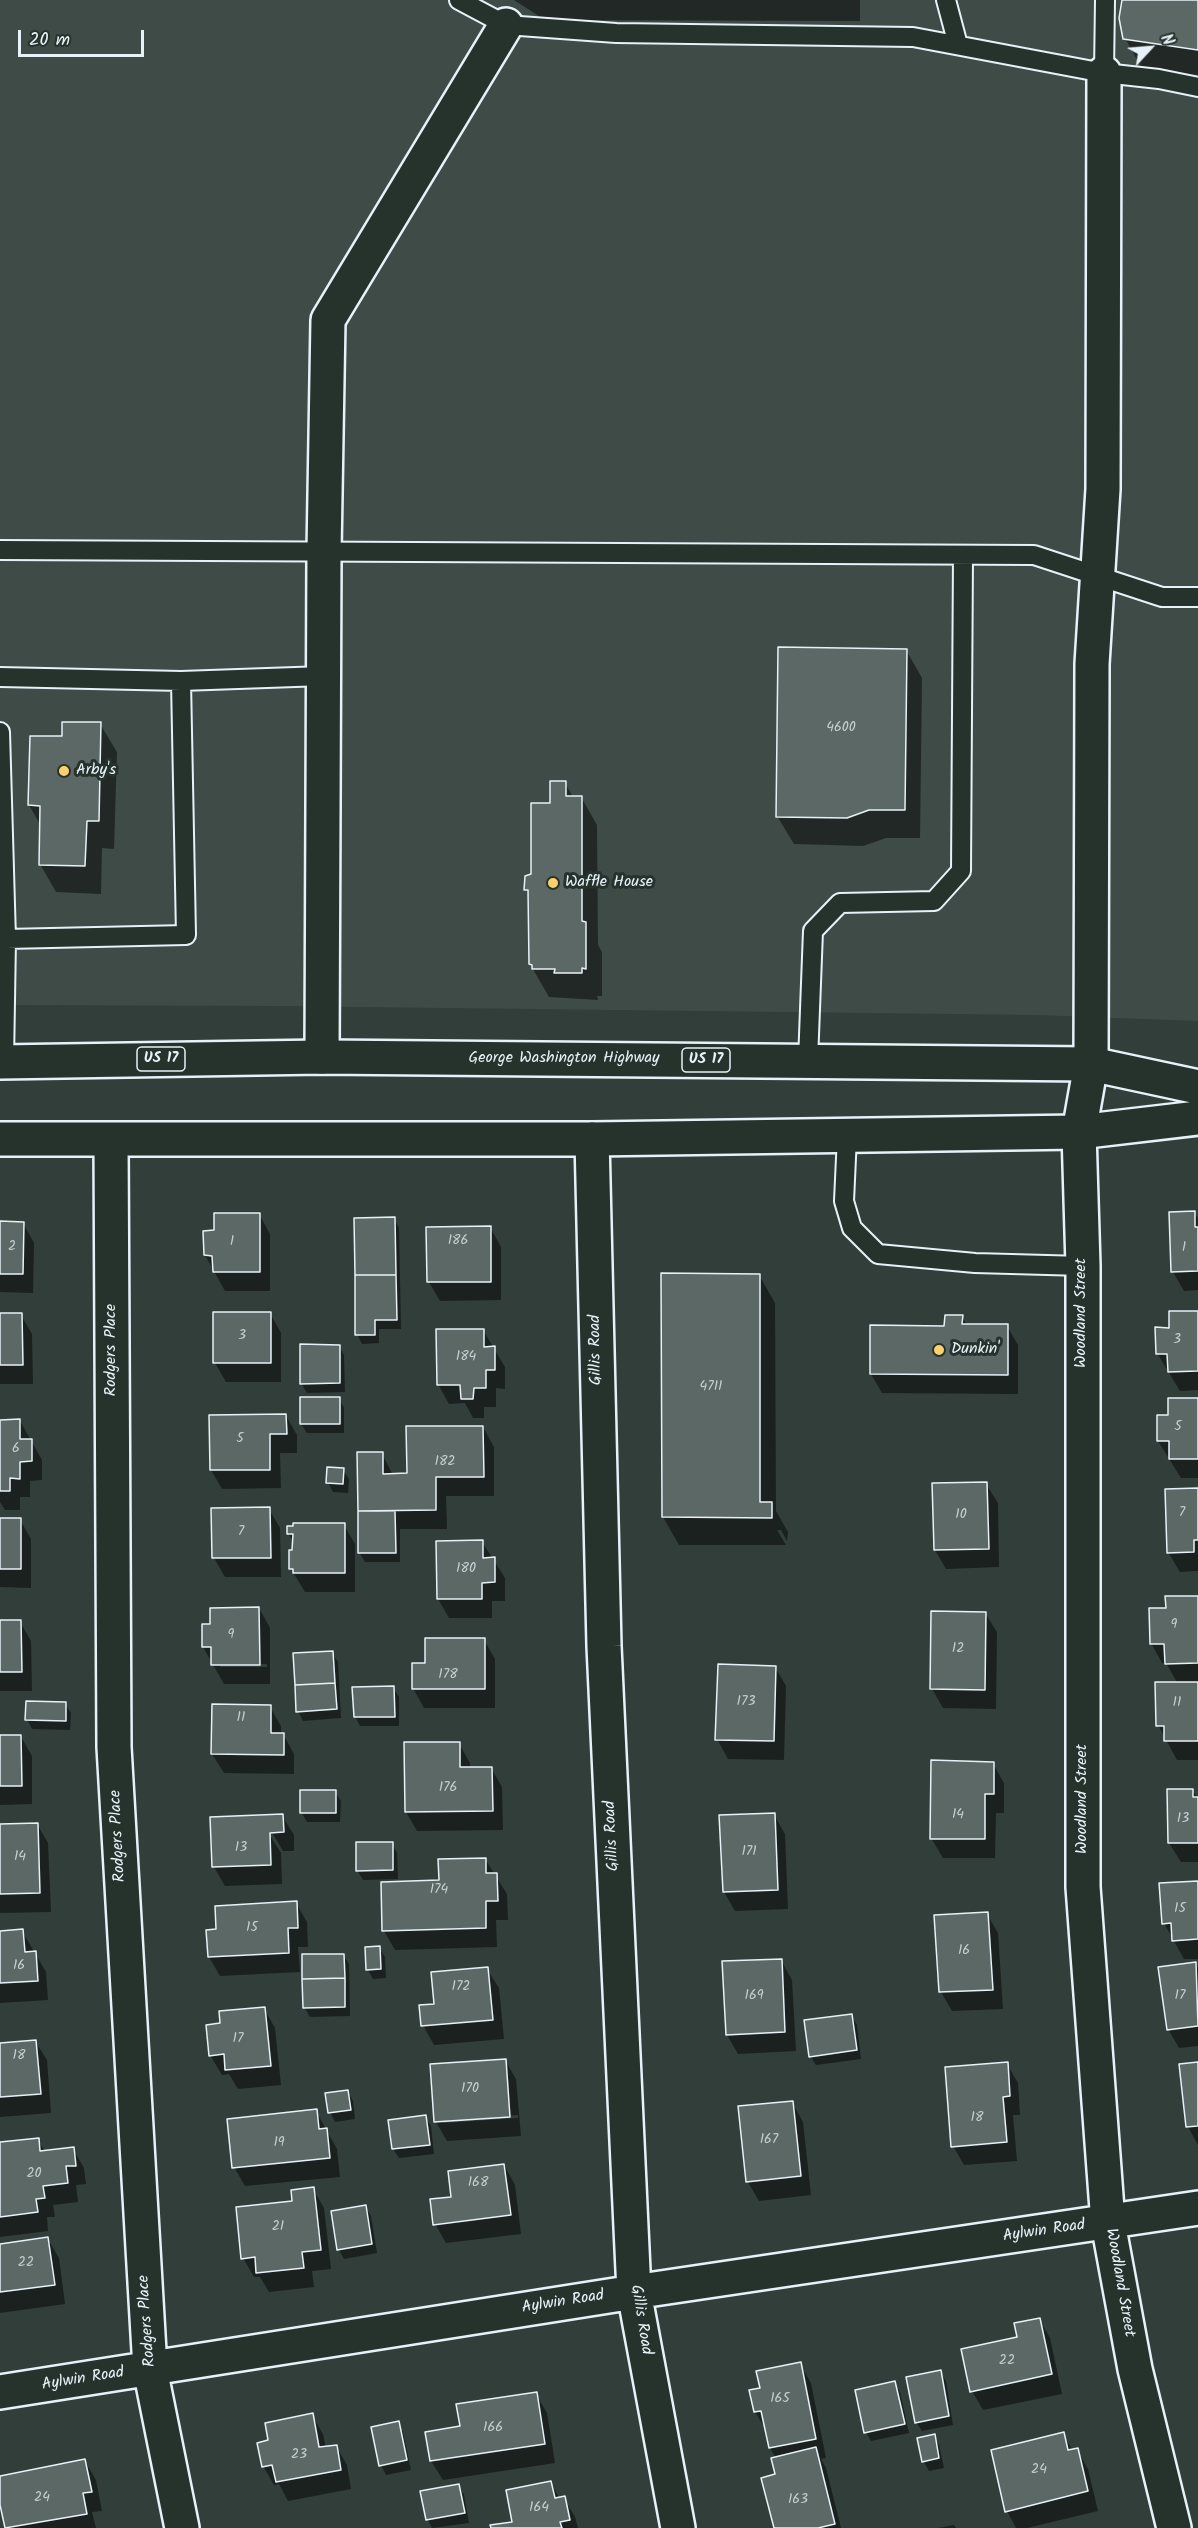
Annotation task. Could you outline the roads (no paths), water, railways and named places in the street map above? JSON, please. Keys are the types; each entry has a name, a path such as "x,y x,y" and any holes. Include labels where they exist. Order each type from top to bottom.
{"street":[{"path":"322,1057 324,552 328,320 506,25"},
{"name":"Woodland Street","path":"1104,73 1102,489 1092,664 1091,1064 1079,1132 1083,1266 1083,1887 1108,2223 1135,2369 1174,2528"},
{"name":"George Washington Highway","path":"2,1062 322,1057 1091,1064 1198,1087"},
{"path":"0,1139 592,1139 1079,1132 1198,1118"},
{"name":"Gillis Road","path":"592,1139 604,1647 634,2292 678,2528"},
{"name":"Rodgers Place","path":"111,1140 114,1748 150,2369 182,2528"},
{"name":"Aylwin Road","path":"0,2392 634,2292 1198,2208"}],"lane":[{"path":"459,0 506,25 616,33 913,37 1104,73 1159,79 1198,87"},
{"path":"946,0 958,45"},
{"path":"1104,73 1105,0"},
{"path":"0,550 1034,555 1162,597 1198,597"},
{"path":"808,1061 813,931 840,903 934,902 961,871 963,555"},
{"path":"0,677 181,681 324,676"},
{"path":"6,939 186,935 181,681"},
{"path":"0,732 6,939 2,1062"},
{"path":"847,1136 844,1201 852,1228 878,1254 975,1263 1083,1266"}],"place":[{"name":"Arby's","path":"64,771"},
{"name":"Waffle House","path":"553,883"},
{"name":"Dunkin'","path":"939,1350"}]}
